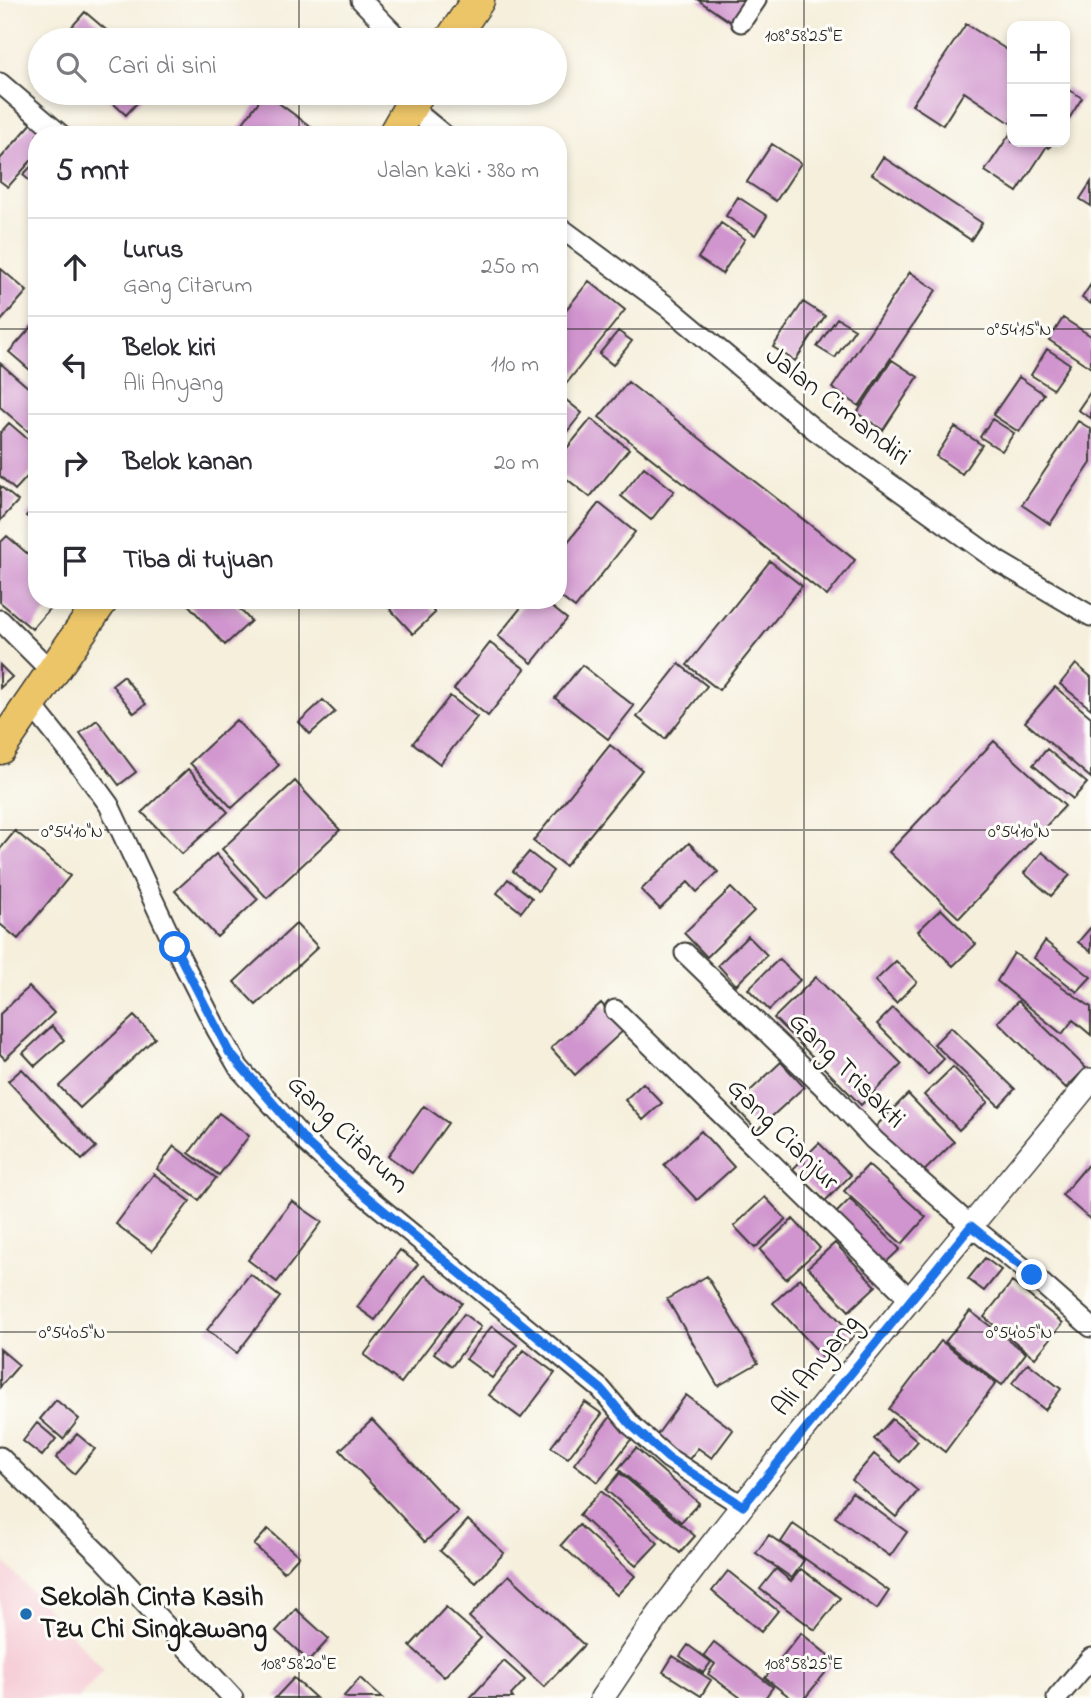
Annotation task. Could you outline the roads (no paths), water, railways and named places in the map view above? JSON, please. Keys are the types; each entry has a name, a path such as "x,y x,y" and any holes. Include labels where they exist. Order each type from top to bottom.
{"highway":[{"path":"459,28 478,0"},
{"path":"399,126 411,105"},
{"path":"0,748 97,609"}],"street":[{"path":"361,0 388,28"},
{"path":"741,22 756,0"},
{"path":"0,83 50,126"},
{"path":"418,105 436,126"},
{"name":"Jalan Cimandiri","path":"567,233 668,307 814,430 999,562 1091,616"},
{"path":"0,620 53,673"},
{"name":"Gang Citarum","path":"31,704 109,805 216,1030 257,1088 307,1143 355,1187 601,1389 632,1426 668,1458 743,1506"},
{"name":"Gang Trisakti","path":"685,953 836,1099 874,1140 1091,1327"},
{"name":"Gang Cianjur","path":"615,1010 910,1299"},
{"name":"Ali Anyang","path":"602,1698 669,1600 743,1506 1091,1080"},
{"path":"0,1457 102,1557 233,1698"},
{"path":"1057,1698 1091,1658"}],"place":[{"name":"Sekolah Cinta Kasih Tzu Chi Singkawang","path":"26,1614"}]}
